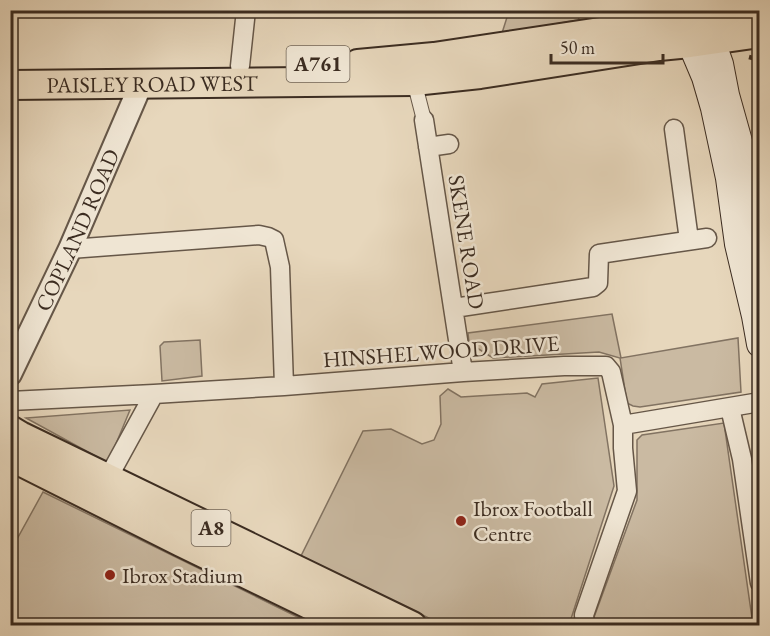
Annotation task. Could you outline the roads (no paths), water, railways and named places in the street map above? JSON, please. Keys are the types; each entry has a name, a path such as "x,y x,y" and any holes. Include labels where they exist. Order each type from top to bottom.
{"main road":[{"name":"PAISLEY ROAD WEST","path":"10,85 414,81 480,74 658,46 694,24 747,10"},
{"name":"PAISLEY ROAD WEST","path":"10,66 358,64 434,57 632,20 694,24 759,33"},
{"path":"694,24 720,64 740,145 757,242 756,316 759,344"},
{"name":"A8","path":"10,430 102,489 354,626"},
{"name":"A8","path":"10,456 102,489 412,626"}],"street":[{"path":"240,66 246,10"},
{"path":"414,81 424,120"},
{"name":"COPLAND ROAD","path":"10,374 70,249 141,84"},
{"name":"SKENE ROAD","path":"424,120 463,372"},
{"path":"674,129 689,240"},
{"path":"428,147 449,144"},
{"path":"70,249 259,235 274,240 280,267 284,386"},
{"path":"454,308 593,286 598,283 598,254 707,238"},
{"name":"HINSHELWOOD DRIVE","path":"10,400 154,394 564,366 606,366 611,372 623,426 627,491 584,615 585,626"},
{"path":"102,489 154,394"},
{"path":"623,426 759,402"},
{"path":"730,408 742,459 759,583"}],"railway":[{"path":"749,57 760,60"}],"place":[{"name":"Ibrox Football Centre","path":"461,521"},
{"name":"Ibrox Stadium","path":"110,575"}]}
